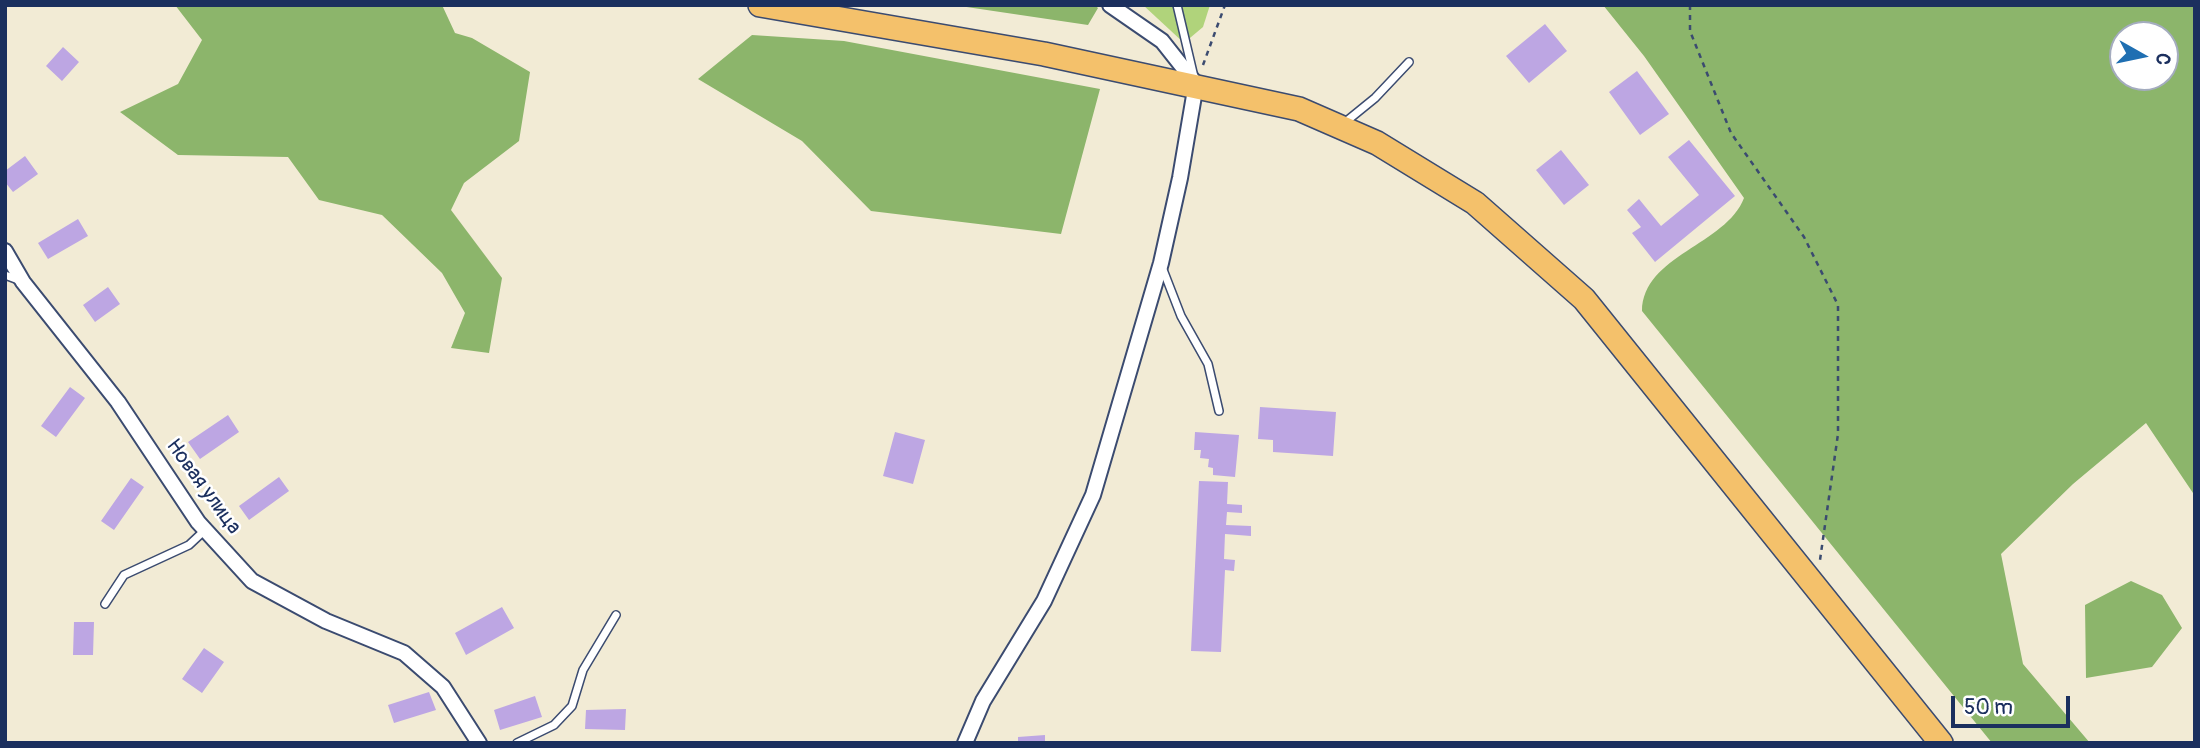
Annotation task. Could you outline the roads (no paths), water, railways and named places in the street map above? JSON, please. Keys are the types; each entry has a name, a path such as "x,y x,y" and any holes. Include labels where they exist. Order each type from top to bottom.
{"main road":[{"path":"760,5 1044,54 1196,84 1299,109 1377,143 1475,203 1584,299 1941,743"}],"street":[{"path":"965,743 983,701 1044,601 1093,495 1161,263 1180,178 1196,84 1162,41 1110,5"},
{"name":"Новая улица","path":"5,251 23,282 118,402 205,529 252,581 326,621 404,653 443,687 477,735 479,743"}],"lane":[{"path":"1177,5 1196,84"},
{"path":"1339,127 1374,98 1409,62"},
{"path":"1161,263 1181,316 1208,364 1219,411"},
{"path":"5,275 23,282"},
{"path":"105,604 124,575 189,545 205,529"},
{"path":"517,743 554,724 572,706 583,670 616,615"}]}
